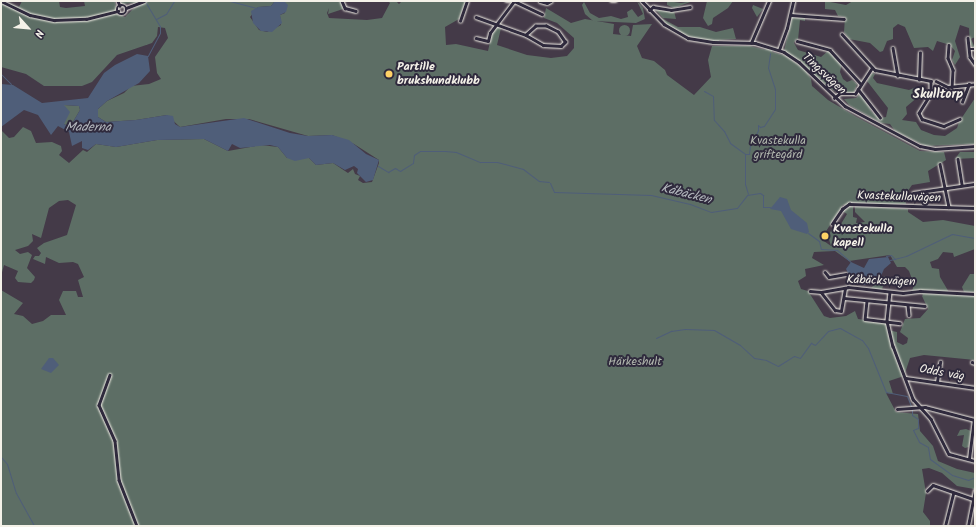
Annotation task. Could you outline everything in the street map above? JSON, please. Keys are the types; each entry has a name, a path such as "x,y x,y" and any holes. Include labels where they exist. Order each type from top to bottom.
{"street":[{"path":"1,1 30,15 54,20 86,19 118,11 124,14 126,8"},
{"path":"118,1 120,6 118,11"},
{"path":"120,6 126,8 144,1"},
{"path":"342,1 345,8 356,11"},
{"path":"460,21 467,1"},
{"path":"476,38 488,41 490,33 514,1 542,14"},
{"path":"540,1 547,3 551,1"},
{"path":"611,1 616,1"},
{"name":"Tingsvägen","path":"642,1 649,10 668,27 693,39 713,42 751,43 779,50 800,62 834,98 855,112 920,146 935,149 975,146"},
{"path":"751,43 769,1"},
{"path":"779,50 791,14 793,1"},
{"path":"649,10 653,7 671,10 690,7"},
{"path":"791,14 844,19"},
{"path":"476,17 526,35 543,45 561,46 565,42 558,32 546,26 536,26 526,35"},
{"path":"842,34 872,68 898,76 931,81 931,94 920,111 921,118 943,126 960,118"},
{"path":"968,38 970,57 975,64"},
{"path":"797,41 830,50 861,84"},
{"path":"949,45 948,56 953,70 952,87"},
{"path":"893,48 898,76"},
{"path":"970,49 975,49"},
{"path":"919,80 920,53"},
{"path":"834,98 839,94 853,95 872,68"},
{"path":"936,81 946,87 975,84"},
{"path":"962,102 969,84"},
{"path":"858,89 880,117"},
{"path":"958,159 962,185"},
{"path":"940,164 949,207"},
{"path":"913,193 975,184"},
{"name":"Kvastekullavägen","path":"832,224 842,209 849,204 975,208"},
{"path":"825,272 829,277 846,274"},
{"path":"821,292 835,310 842,310 845,288"},
{"name":"Kåbäcksvägen","path":"810,291 821,292 845,288 890,292 975,294"},
{"path":"890,292 887,321 894,353 906,378 913,399 921,406 935,424 949,454 975,461"},
{"path":"844,298 925,306"},
{"path":"867,301 865,319 900,323"},
{"path":"908,305 909,315"},
{"path":"937,382 940,362"},
{"path":"110,375 99,405 115,440 119,480 137,526"},
{"name":"Odds väg","path":"906,378 975,388"},
{"path":"897,409 921,406 975,420 969,459"},
{"path":"927,491 933,485 953,494 973,499"},
{"path":"968,526 975,491"},
{"path":"945,526 953,494"}],"green space":[{"path":"1,1 19,7 22,1 59,1 60,7 66,8 85,6 84,1 115,1 117,14 125,17 136,6 133,3 123,4 120,1 275,1 271,6 258,7 250,17 259,30 267,32 281,25 280,15 285,13 284,1 341,1 343,9 328,14 329,8 327,13 329,18 367,20 382,18 390,3 388,1 396,1 399,4 402,1 466,1 459,19 445,27 446,45 456,44 488,51 492,33 497,26 501,28 497,45 527,55 551,58 567,56 574,48 574,38 557,23 544,18 546,8 571,23 585,19 614,24 613,34 631,36 633,25 652,24 637,46 642,58 654,61 665,70 667,75 694,95 711,77 708,60 712,46 750,46 766,50 763,46 773,49 772,52 787,56 806,71 811,79 812,86 828,100 920,151 944,152 946,160 928,171 930,182 912,185 905,195 906,204 843,205 821,239 831,246 828,236 836,222 841,224 847,214 841,210 848,206 853,206 853,217 857,218 856,223 865,222 855,212 855,206 908,209 908,212 923,222 943,220 975,226 975,249 954,257 953,253 943,252 938,259 930,262 932,268 939,269 940,277 950,294 975,295 975,360 924,355 910,358 904,376 889,381 893,394 886,393 896,412 918,414 920,431 933,446 938,461 957,469 975,473 974,489 957,486 942,473 929,468 922,469 926,493 923,512 930,521 930,526 1,526 1,290 23,303 14,314 23,316 32,324 43,321 51,315 66,315 59,300 63,291 76,291 78,297 83,297 78,280 84,277 78,264 73,262 59,263 46,257 45,264 33,259 35,256 39,256 41,253 37,248 44,243 67,235 76,205 68,200 59,201 49,208 41,238 32,234 33,241 28,246 15,250 20,254 28,252 32,255 27,268 35,277 34,280 31,283 18,282 15,278 18,271 4,265 1,276 1,130 9,138 14,137 23,127 31,131 36,143 52,142 61,146 62,151 59,155 69,163 83,150 87,152 96,144 116,147 157,140 204,139 228,151 261,145 278,147 287,158 309,158 316,165 333,163 348,173 353,169 355,174 360,176 358,180 363,183 372,182 379,160 354,144 332,135 308,136 249,119 226,119 180,127 167,115 136,120 106,122 98,117 98,109 107,101 124,93 131,86 149,84 161,79 157,73 155,57 168,38 165,28 158,27 157,36 152,43 117,55 92,82 82,86 44,86 26,74 1,67","holes":["835,251 849,261 890,255 897,267 905,267 909,271 914,285 912,291 919,290 923,295 922,296 928,309 920,318 905,319 900,332 908,338 907,343 903,345 897,342 897,332 888,330 886,323 858,319 855,311 846,316 830,318 824,316 808,291 801,289 798,281 806,276 805,269 824,265 812,258 814,252"]},
{"path":"637,1 643,8 645,19 636,23 593,21 585,14 582,5 584,2 590,13 599,18 611,16 621,19 628,17 627,12 632,9 638,17 643,14"},
{"path":"667,1 681,3 693,1 674,8 667,5"},
{"path":"707,1 733,1 728,8 713,18 712,24 708,26 703,18"},
{"path":"825,1 846,5 853,1 975,1 975,37 971,39 975,48 970,45 969,28 960,25 955,41 960,57 955,65 952,60 955,51 950,45 937,41 933,51 928,47 914,48 905,27 898,24 893,28 893,39 887,41 883,51 880,52 870,43 849,39 844,32 845,17 838,16 835,10 825,9"},
{"path":"753,5 763,9 757,17 752,8"},
{"path":"654,8 674,11 676,19 663,18"},
{"path":"792,17 805,17 805,21 800,20 798,40 796,39 794,43 798,50 821,57 828,51 833,54 842,63 840,72 843,79 847,82 852,80 857,84 854,93 834,91 784,51"},
{"path":"661,18 678,27 700,27 716,32 733,28 736,39 719,40 719,42 695,39 672,29"},
{"path":"624,24 628,26 630,30 628,34 624,36 620,34 618,30 620,26"},
{"path":"872,73 875,74 873,78 877,83 909,90 916,87 921,89 919,96 906,107 907,114 902,120 916,122 921,130 934,135 945,136 957,128 959,122 975,98 975,144 925,146 895,131 890,124 881,123 849,105 844,99 856,98 861,93 872,112 880,118 886,117 888,108 867,81"},
{"path":"64,105 79,106 80,110 70,127 64,124"},
{"path":"960,152 975,152 975,158 955,159"},
{"path":"970,274 975,274 975,292 964,292 962,287"},
{"path":"885,276 882,290 871,288 879,280"},
{"path":"966,429 971,431 969,447 965,448 962,446 964,435 957,436 960,430"}],"water":[{"path":"275,1 284,1 288,5 286,12 280,15 282,23 272,32 261,31 253,23 251,11 258,7 271,6"},
{"name":"Maderna","path":"137,54 148,56 150,71 139,83 107,101 98,109 98,117 106,122 136,120 167,115 173,116 175,124 180,127 244,118 290,133 308,136 332,135 349,140 366,154 379,160 373,180 366,182 357,173 358,169 354,166 345,170 333,163 316,165 309,158 295,161 287,158 278,147 270,145 240,148 232,144 228,151 204,139 157,140 116,147 96,144 88,150 82,148 82,141 72,146 69,132 58,126 51,135 38,115 24,110 1,127 1,84 13,85 42,103 88,98 104,73 115,65","holes":["64,105 79,106 80,110 70,127 64,124 70,112"]},
{"path":"780,197 787,199 791,210 807,223 809,232 807,234 791,229 781,211 770,209"},
{"path":"888,257 891,263 884,269 881,276 874,278 869,285 854,285 846,269 851,262 864,268 869,259"},
{"path":"49,358 53,358 59,365 51,373 41,369"}],"waterway":[{"path":"156,19 166,14 174,1"},
{"path":"230,1 256,8"},
{"path":"146,3 160,26 160,33 148,56"},
{"path":"745,154 749,154 750,146 758,130 758,125 760,127 764,126 775,109 775,89 768,68 770,53"},
{"path":"1,74 11,84"},
{"path":"704,91 713,96 714,120 724,131 730,143 745,154 745,184 748,194"},
{"path":"378,166 388,172 395,168 400,171 413,163 414,155 420,151 456,152 480,162 497,162 523,169 539,181 549,182"},
{"name":"Kåbäcken","path":"550,183 554,192 651,195 690,204 711,212 737,208 747,195 760,193 763,195 763,207 770,207"},
{"path":"808,233 819,241 821,249 837,250 851,262"},
{"path":"890,260 906,256 952,234 975,238"},
{"path":"886,256 891,255 895,259"},
{"path":"656,338 671,331 685,329 714,330 740,345 754,358 766,360 778,366 794,356 800,358 811,343 815,345 828,331 840,328 862,340 868,348 886,392 907,396 911,406"},
{"path":"912,409 912,415 918,419 918,428 913,430 919,442 928,447 930,459 952,475 968,480 975,477"},
{"path":"1,457 7,464 16,493 34,526"}],"place":[{"name":"Partille brukshundklubb","path":"389,74"},
{"name":"Kvastekulla kapell","path":"825,236"}],"district":[{"name":"Skulltorp","path":"938,95"}],"park label":[{"name":"Kvastekulla griftegård","path":"778,148"},
{"name":"Härkeshult","path":"635,362"}]}
